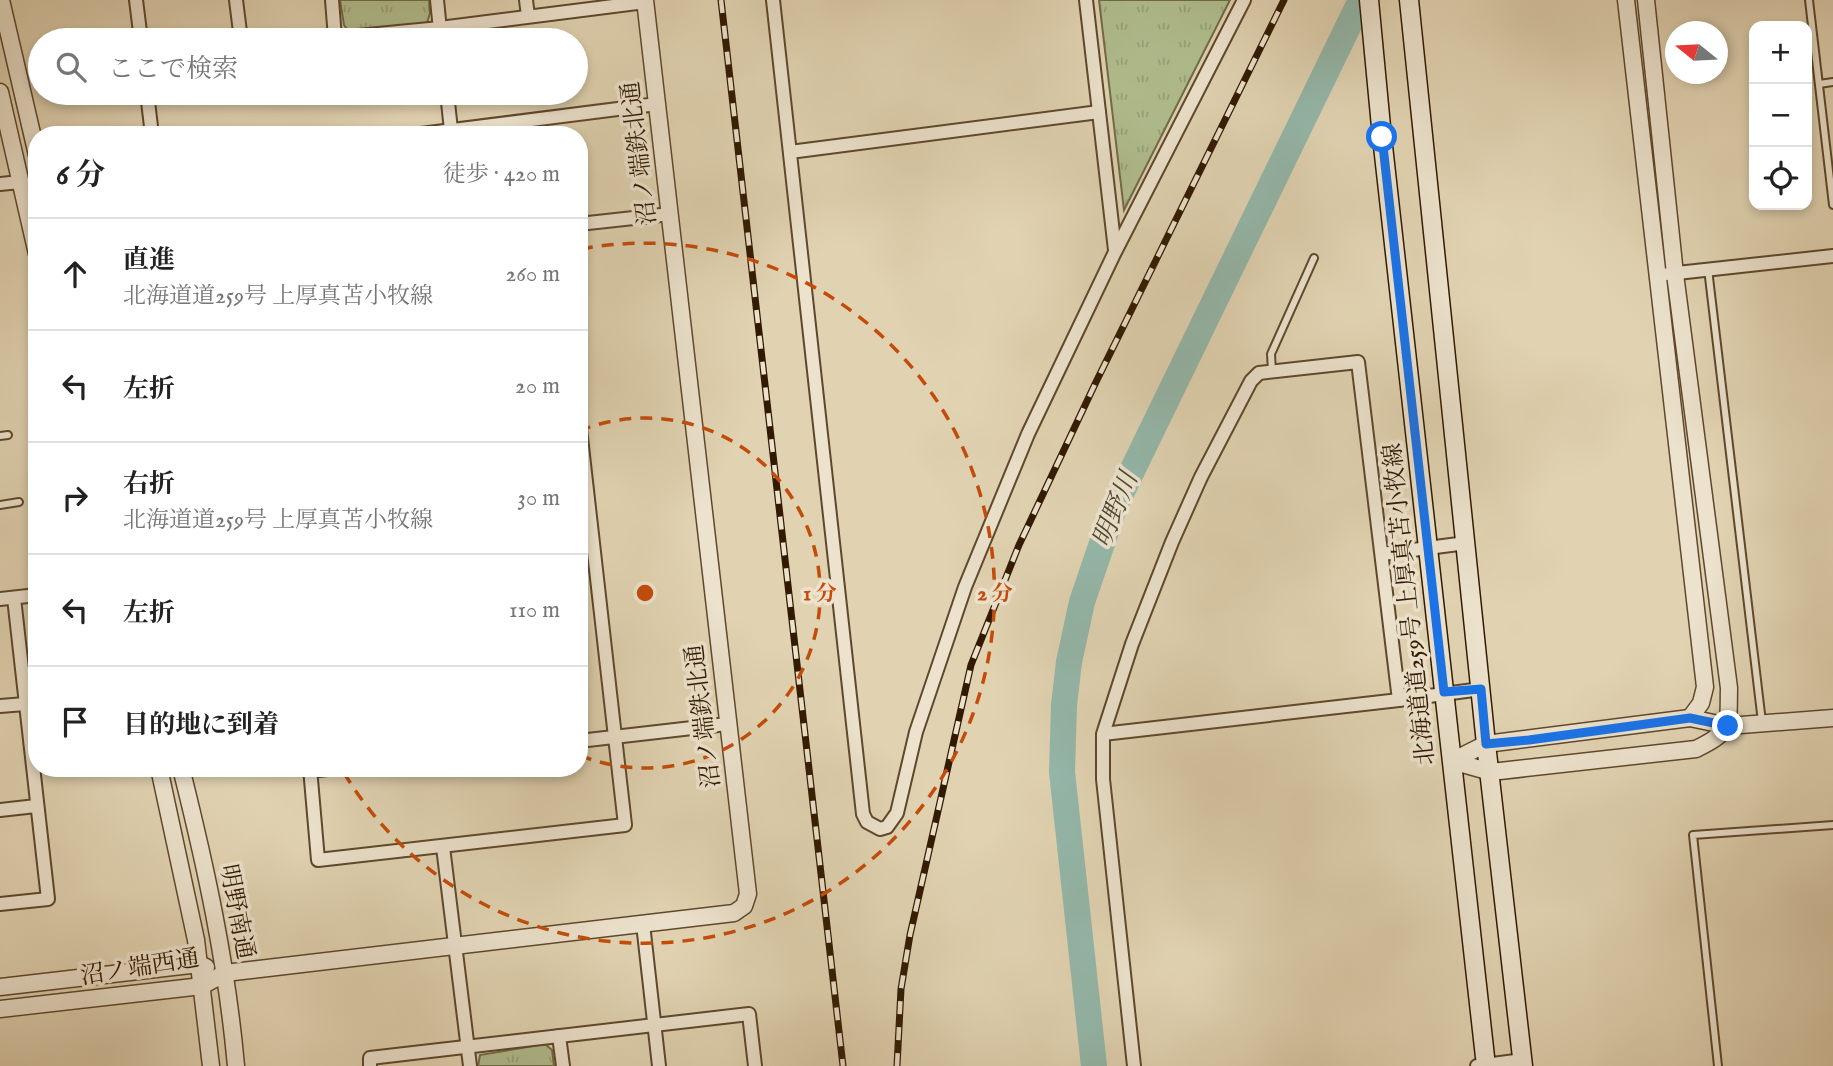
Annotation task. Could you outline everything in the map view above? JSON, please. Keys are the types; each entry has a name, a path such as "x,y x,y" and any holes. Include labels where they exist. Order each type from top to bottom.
{"main road":[{"name":"北海道道259号 上厚真苫小牧線","path":"1369,0 1483,1066"},
{"path":"1409,0 1486,744 1523,1063"}],"street":[{"path":"1,0 30,126"},
{"path":"136,0 140,28"},
{"path":"236,0 240,28"},
{"path":"332,0 334,28"},
{"path":"437,0 440,28"},
{"path":"527,0 528,16"},
{"path":"773,0 863,814 867,822 880,829 887,827 897,813 916,732 965,587 1028,434 1115,251 1244,0"},
{"path":"1086,0 1115,251"},
{"path":"1626,0 1704,687 1701,703 1690,718"},
{"path":"1452,761 1490,772 1696,748 1717,738 1728,726 1730,688 1675,274 1646,0"},
{"path":"470,28 528,16 645,1"},
{"name":"沼ノ端鉄北通","path":"225,973 734,913 744,906 748,894 645,1"},
{"path":"0,92 28,181 0,184"},
{"path":"483,126 657,104"},
{"path":"148,105 151,126"},
{"path":"448,105 451,126"},
{"path":"790,152 1099,112"},
{"path":"588,224 670,214"},
{"path":"1657,275 1833,256"},
{"path":"1134,1066 1103,779 1104,734 1132,644 1201,477 1251,381 1259,373 1358,362 1399,700"},
{"path":"311,777 318,860 625,825 588,499"},
{"path":"1382,554 1465,543"},
{"path":"28,596 7,598 28,732"},
{"path":"1104,734 1481,689"},
{"path":"0,706 25,704"},
{"path":"1452,761 1486,744 1690,718 1728,726 1833,718"},
{"path":"588,740 727,724"},
{"path":"0,904 48,899 33,777"},
{"name":"明野南通","path":"161,777 199,964 211,1066"},
{"name":"明野南通","path":"183,777 217,926 236,1066"},
{"path":"0,810 36,806"},
{"path":"443,847 470,1066"},
{"path":"643,924 659,1066"},
{"name":"沼ノ端西通","path":"0,988 199,964 225,973"},
{"name":"沼ノ端西通","path":"0,1009 202,986 225,973"},
{"path":"370,1066 370,1058 749,1014 755,1066"},
{"path":"559,1036 563,1066"},
{"path":"1483,1066 1523,1063"}],"lane":[{"path":"1809,0 1833,205"},
{"path":"1819,85 1833,82"},
{"path":"1272,371 1271,354 1314,258"},
{"path":"1708,269 1762,724"},
{"path":"0,436 8,435"},
{"path":"0,505 19,502"},
{"path":"1718,1066 1693,835 1833,825"}],"green space":[{"path":"340,0 429,0 430,13 427,23 384,28 346,28"},
{"path":"1099,0 1230,0 1124,210"},
{"path":"545,1044 552,1050 554,1066 478,1066 480,1055"}],"waterway":[{"name":"明野川","path":"1094,1066 1062,772 1064,705 1069,662 1082,602 1114,508 1361,0"}],"railway":[{"path":"721,0 843,1066"},
{"path":"897,1066 901,989 910,935 971,665 1019,545 1284,0"}],"route":[{"path":"1382,137 1444,692 1481,689 1486,744 1690,718 1728,726"}]}
